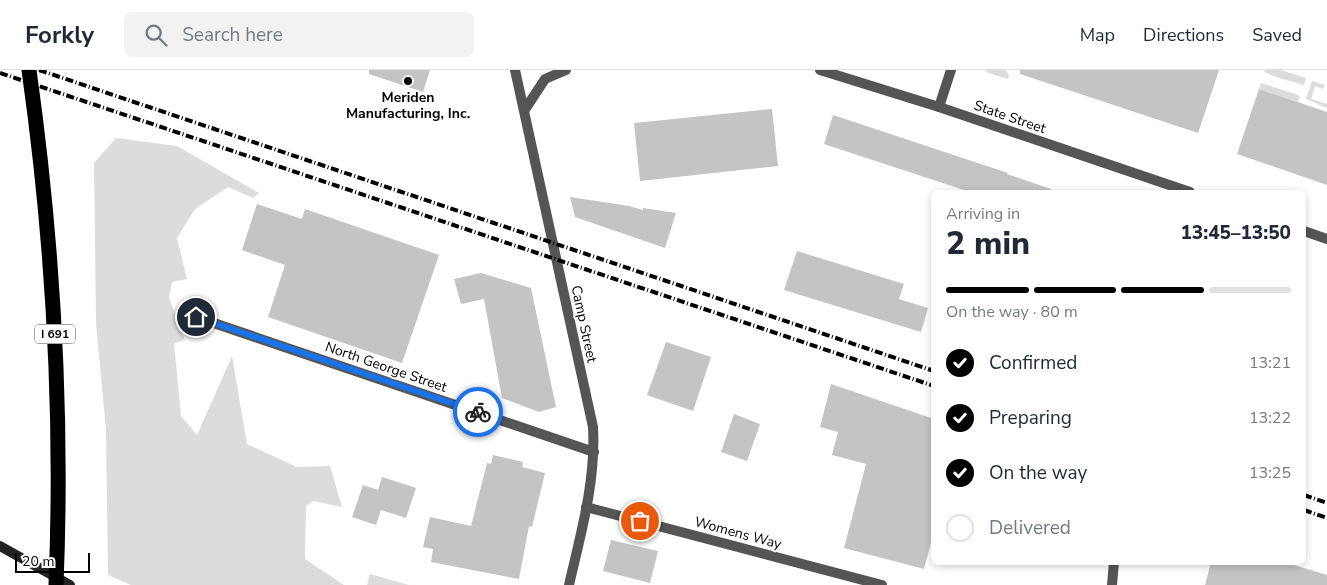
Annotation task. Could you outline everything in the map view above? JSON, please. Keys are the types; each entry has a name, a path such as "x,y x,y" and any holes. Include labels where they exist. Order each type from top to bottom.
{"highway":[{"name":"I 691","path":"29,70 43,187 55,342 59,480 56,585"}],"main road":[{"path":"0,546 70,585"}],"street":[{"name":"Camp Street","path":"515,70 593,427 592,480 569,585"},
{"path":"524,111 545,79 566,70"},
{"name":"State Street","path":"820,70 939,107 1184,190"},
{"path":"939,107 951,70"},
{"path":"1306,232 1327,239"},
{"name":"North George Street","path":"196,317 594,452"},
{"name":"Womens Way","path":"586,507 882,585"},
{"path":"1112,585 1114,565"}],"shaded area":[{"path":"985,70 1006,70 1009,76 1008,79 988,73"},
{"path":"1265,70 1281,70 1306,78 1304,85 1279,78 1264,72"},
{"path":"1312,81 1325,85 1323,89 1315,86 1311,99 1327,104 1327,108 1306,99"},
{"path":"1261,83 1298,95 1300,97 1298,102 1259,89"},
{"path":"116,138 177,146 259,193 253,198 228,187 195,209 177,238 187,279 172,282 169,298 185,340 174,343 181,416 197,435 232,356 247,444 297,467 330,466 342,507 313,501 306,506 305,559 344,585 131,585 108,575 106,430 96,323 94,163"},
{"path":"370,574 409,585 367,585"}],"building":[{"name":"Meriden Manufacturing, Inc.","path":"369,70 430,70 423,92 369,74"},
{"path":"1020,70 1219,70 1198,133 1020,74"},
{"path":"1259,89 1327,112 1327,185 1237,154"},
{"path":"772,109 778,166 640,181 634,123"},
{"path":"833,115 1051,189 964,190 824,144"},
{"path":"570,197 643,210 643,208 676,213 665,248 575,217"},
{"path":"257,204 302,219 305,209 439,255 402,363 268,317 285,265 242,250"},
{"path":"797,251 904,284 899,299 928,308 921,332 784,290"},
{"path":"481,273 531,288 556,407 539,412 502,398 484,299 461,304 454,279"},
{"path":"666,342 711,357 693,411 647,395"},
{"path":"831,384 931,418 931,542 924,569 844,548 866,464 832,455 838,432 820,427"},
{"path":"734,414 760,424 747,461 721,452"},
{"path":"493,455 523,462 522,467 545,473 532,527 529,526 519,579 431,562 433,549 423,547 430,517 471,526 487,463 491,464"},
{"path":"382,477 416,488 406,518 381,510 376,525 352,517 363,485 378,490"},
{"path":"611,540 658,551 650,583 603,571"},
{"path":"1210,565 1294,565 1327,575 1327,585 1205,585"}],"railway":[{"path":"39,70 931,370"},
{"path":"0,73 931,385"},
{"path":"1306,496 1327,503"},
{"path":"1306,511 1327,518"}],"way so far":[{"path":"478,412 594,452 592,480 586,507 640,521"}],"place":[{"name":"Meriden Manufacturing, Inc.","path":"408,81"}],"route":[{"path":"196,317 478,412"}]}
